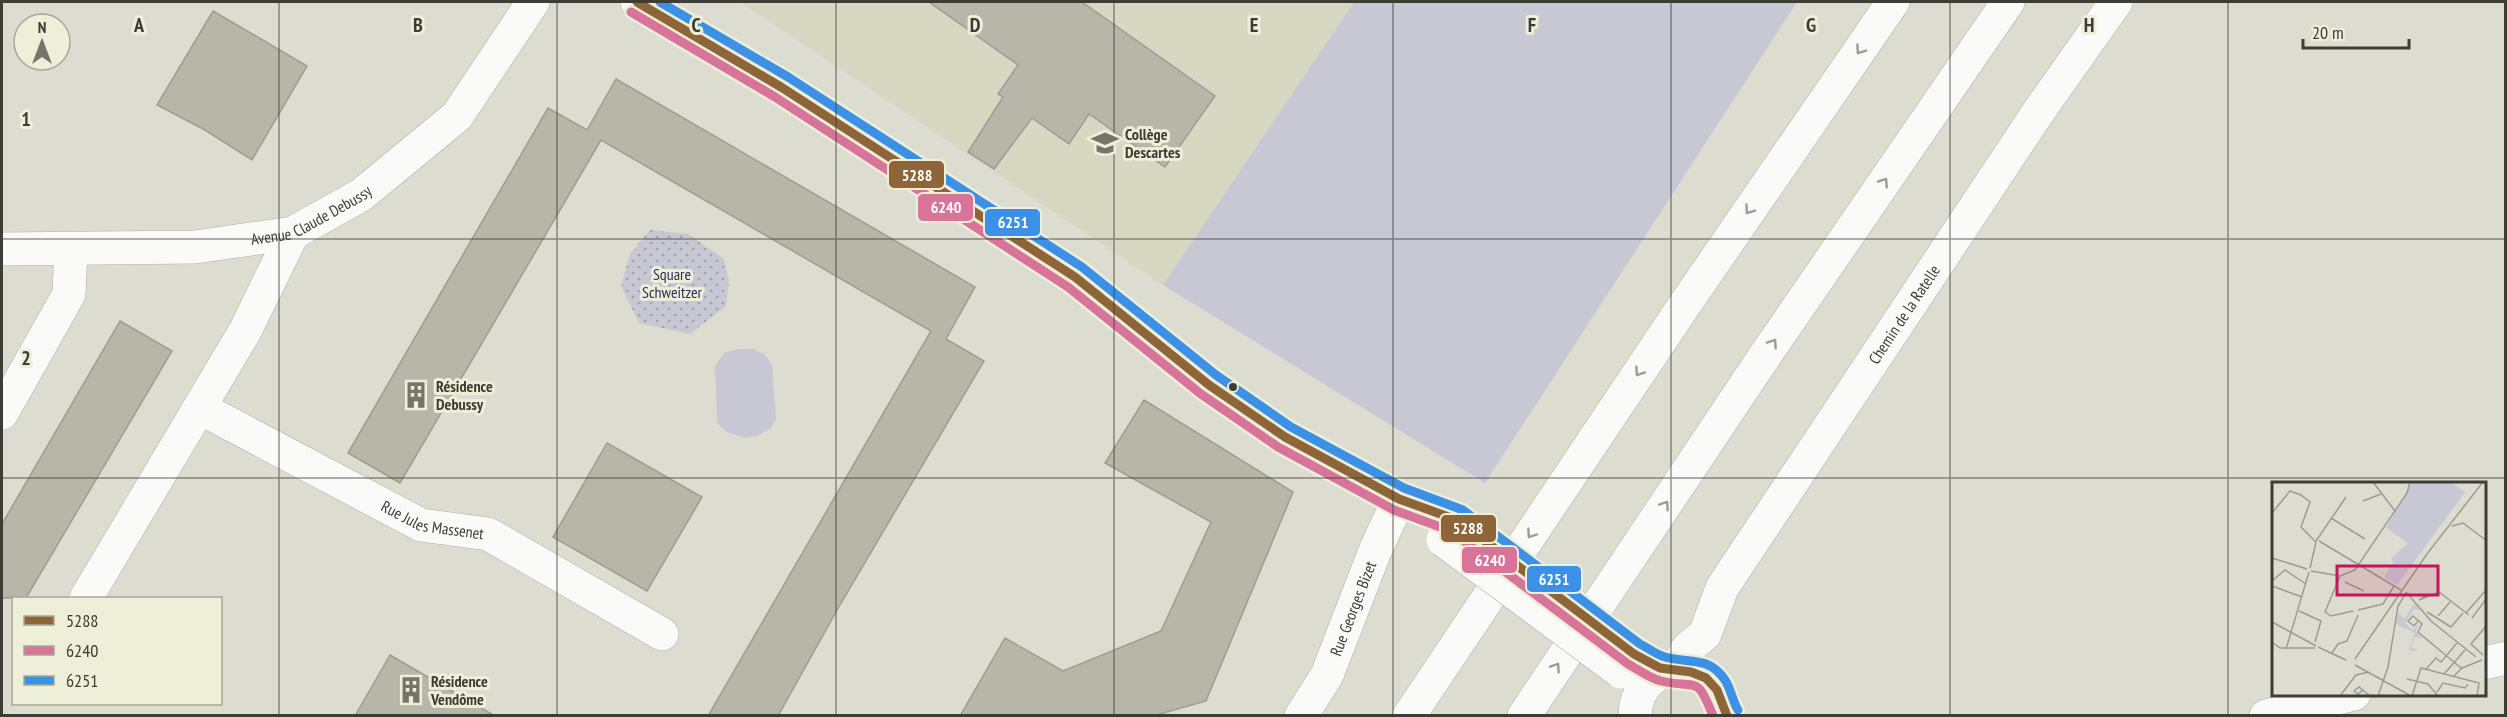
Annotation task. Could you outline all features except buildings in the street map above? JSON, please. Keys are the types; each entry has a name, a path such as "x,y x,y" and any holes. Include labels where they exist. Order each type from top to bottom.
{"main road":[{"name":"Avenue Claude Debussy","path":"2,249 195,247 293,233 361,195 457,116 533,2"},
{"path":"637,2 781,87 1076,277 1209,385 1285,437 1399,499 1450,530 1628,663 1671,670 1689,669 1722,706"},
{"path":"1409,716 1680,310 1893,2"},
{"path":"1524,716 1761,360 2008,2"},
{"name":"Chemin de la Ratelle","path":"1636,710 1639,694 1646,684 1671,670 1687,650 1705,634 1722,588 2041,108 2116,2"},
{"path":"87,597 245,331 293,233"},
{"path":"2,413 69,294 71,249"},
{"name":"Rue Jules Massenet","path":"200,408 421,525 488,534 662,634"},
{"name":"Rue Georges Bizet","path":"1301,716 1327,675 1375,551 1399,499"},
{"path":"1705,634 1722,706"},
{"path":"2486,663 2505,658"},
{"path":"1628,663 1636,710"},
{"path":"2266,716 2346,696"}],"shaded area":[{"name":"Collège Descartes","path":"740,2 1354,2 1163,285"}],"green space":[{"path":"1354,2 1797,2 1485,483 1163,285"},
{"name":"Square Schweitzer","path":"650,230 688,234 724,259 729,281 726,306 690,334 639,323 621,286 630,254"},
{"path":"737,349 753,349 764,354 772,364 776,419 771,428 757,436 745,438 727,432 717,423 715,366 724,353"}],"transit line":[{"name":"5288","path":"637,2 781,87 1075,277 1209,385 1285,437 1399,499 1457,520 1634,654 1660,668 1691,672 1706,678 1717,690 1727,716"},
{"name":"6251","path":"660,2 788,77 1082,267 1216,375 1291,427 1404,488 1463,510 1640,644 1659,655 1712,667 1725,680 1738,710"},
{"name":"6240","path":"631,12 775,97 1068,287 1201,394 1278,447 1394,510 1451,531 1644,674 1661,681 1699,688 1713,716"}],"place":[{"name":"Collège Descartes","path":"1105,143"},
{"name":"Résidence Debussy","path":"416,395"},
{"name":"Résidence Vendôme","path":"411,690"}]}
